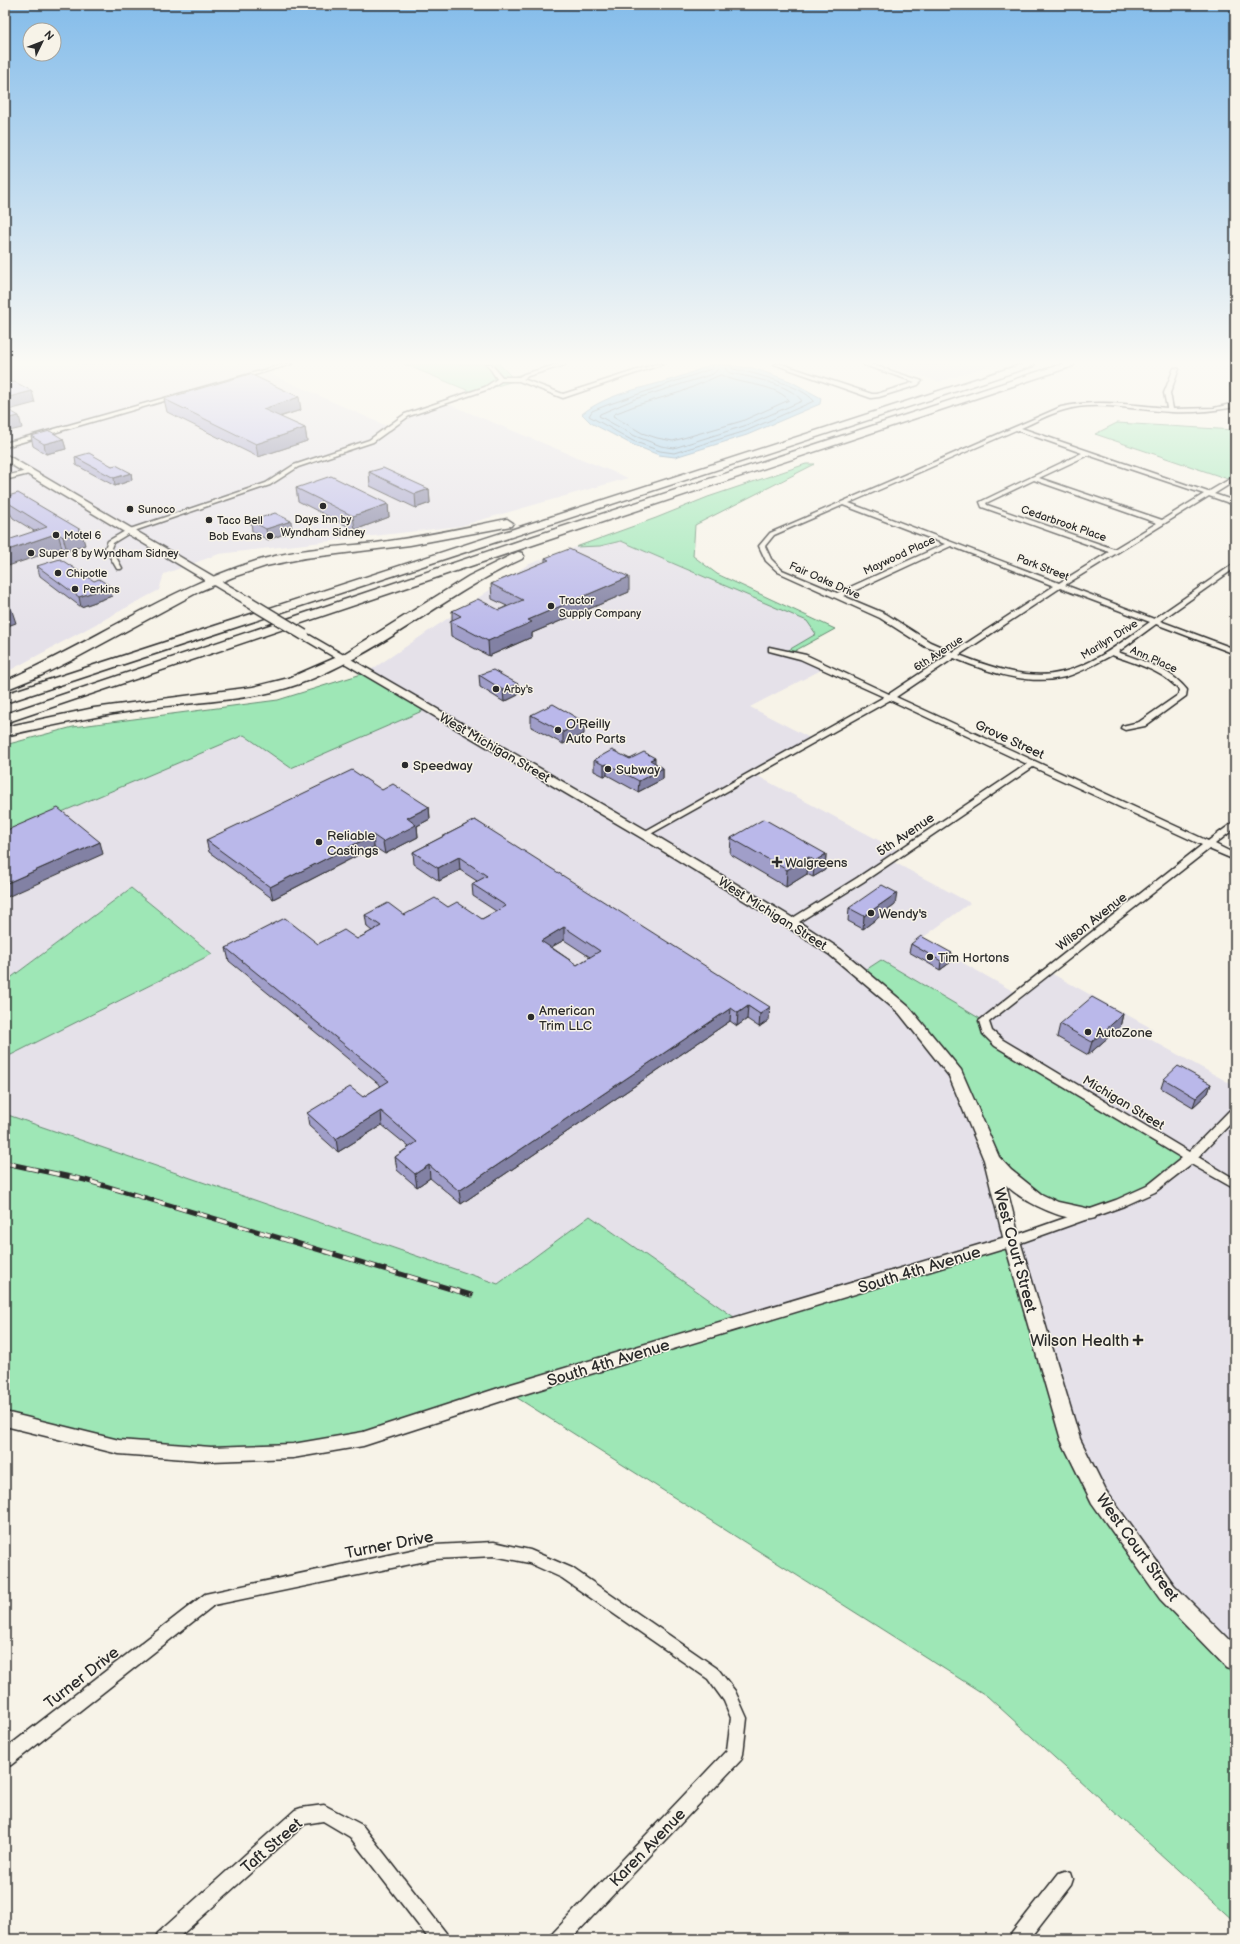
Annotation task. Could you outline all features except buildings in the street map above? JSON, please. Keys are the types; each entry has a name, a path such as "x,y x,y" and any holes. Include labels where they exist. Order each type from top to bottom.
{"highway":[{"path":"5,698 751,455"},
{"path":"5,719 796,455"},
{"path":"5,686 33,675 176,598 214,581 262,563 380,546 480,529 535,517 676,479"},
{"path":"5,732 90,714 156,703 265,689 293,681 345,659 447,594 505,562 665,498"}],"main road":[{"name":"West Michigan Street","path":"5,457 304,635 644,834 791,923 835,952 904,1010 956,1074"},
{"name":"West Court Street","path":"956,1074 992,1160 1012,1241 1071,1440 1099,1497 1167,1592 1235,1660"},
{"path":"992,1160 1016,1186 1038,1202 1062,1210 1089,1214"}],"street":[{"path":"119,568 108,548 110,542 129,531 268,484 296,466 330,455"},
{"name":"Fair Oaks Drive","path":"954,455 772,534 762,546 768,560 780,571 883,616 927,644 955,656"},
{"name":"Cedarbrook Place","path":"1083,455 983,502 984,506 1115,552"},
{"path":"1092,455 1235,503"},
{"path":"5,478 31,472"},
{"path":"1034,478 1161,522"},
{"name":"6th Avenue","path":"644,834 890,697 955,656 1060,585 1235,478"},
{"name":"Park Street","path":"843,503 1235,652"},
{"name":"Maywood Place","path":"836,596 950,544"},
{"name":"Marilyn Drive","path":"955,656 1006,674 1045,677 1063,675 1081,669 1112,652 1157,622 1235,565"},
{"name":"Grove Street","path":"772,649 803,657 1235,857"},
{"name":"Ann Place","path":"1112,652 1165,674 1177,681 1182,690 1182,696 1142,724 1125,728"},
{"name":"5th Avenue","path":"791,923 860,880 1032,764"},
{"name":"Wilson Avenue","path":"999,1043 987,1032 984,1021 1235,824"},
{"name":"Michigan Street","path":"999,1043 1235,1185"},
{"name":"South 4th Avenue","path":"5,1419 119,1447 211,1454 293,1451 364,1439 508,1392 1012,1241 1089,1214 1151,1189 1190,1158 1235,1112"},
{"name":"Turner Drive","path":"5,1759 210,1599 435,1552 494,1549 530,1557 567,1573 713,1674 730,1696 739,1718 735,1754"},
{"name":"Karen Avenue","path":"559,1939 735,1754"},
{"name":"Taft Street","path":"164,1939 301,1816 324,1813 356,1831 440,1939"},
{"path":"1018,1939 1065,1879"}],"shaded area":[{"path":"5,455 571,455 628,478 460,526 219,554 164,574 159,590 5,673"},
{"path":"621,540 808,621 816,634 788,651 825,668 750,707 812,739 752,773 901,852 890,860 970,903 921,939 1018,994 1047,971 1153,1029 1146,1037 1235,1086 1235,1661 741,1322 590,1216 498,1284 5,1114 5,1058 211,954 131,888 5,982 5,836 244,735 291,768 429,708 368,672 527,565 576,547 600,546","holes":["904,1010 999,1043 1120,1203 1012,1241 956,1074"]}],"green space":[{"path":"1156,455 1235,455 1235,478 1231,480"},
{"path":"806,464 815,464 695,525 693,556 717,574 835,629 791,653 787,651 816,634 807,621 621,541 600,546 576,547 656,518 708,497"},
{"path":"368,672 429,708 291,768 244,735 5,836 5,745 73,727 278,700"},
{"path":"131,888 212,954 5,1058 5,982"},
{"path":"881,960 984,1021 987,1032 1190,1158 1151,1189 1089,1214 1062,1209 992,1160 956,1074 904,1010 861,973"},
{"path":"5,1114 498,1284 590,1216 741,1322 1012,1241 1099,1497 1235,1661 1235,1922 987,1696 508,1392 293,1451 119,1447 5,1419"}],"water":[{"path":"658,455 682,455 675,457"}],"railway":[{"path":"5,1163 85,1180 471,1295"}],"place":[{"name":"Days Inn by Wyndham Sidney","path":"323,506"},
{"name":"Sunoco","path":"130,509"},
{"name":"Taco Bell","path":"209,520"},
{"name":"Motel 6","path":"56,535"},
{"name":"Bob Evans","path":"270,536"},
{"name":"Super 8 by Wyndham Sidney","path":"31,553"},
{"name":"Chipotle","path":"58,573"},
{"name":"Perkins","path":"75,589"},
{"name":"Tractor Supply Company","path":"551,606"},
{"name":"Arby's","path":"496,689"},
{"name":"O'Reilly Auto Parts","path":"558,730"},
{"name":"Speedway","path":"405,765"},
{"name":"Subway","path":"608,769"},
{"name":"Reliable Castings","path":"319,842"},
{"name":"Walgreens","path":"777,862"},
{"name":"Wendy's","path":"871,913"},
{"name":"Tim Hortons","path":"930,957"},
{"name":"American Trim LLC","path":"531,1017"},
{"name":"AutoZone","path":"1088,1032"},
{"name":"Wilson Health","path":"1138,1340"}]}
